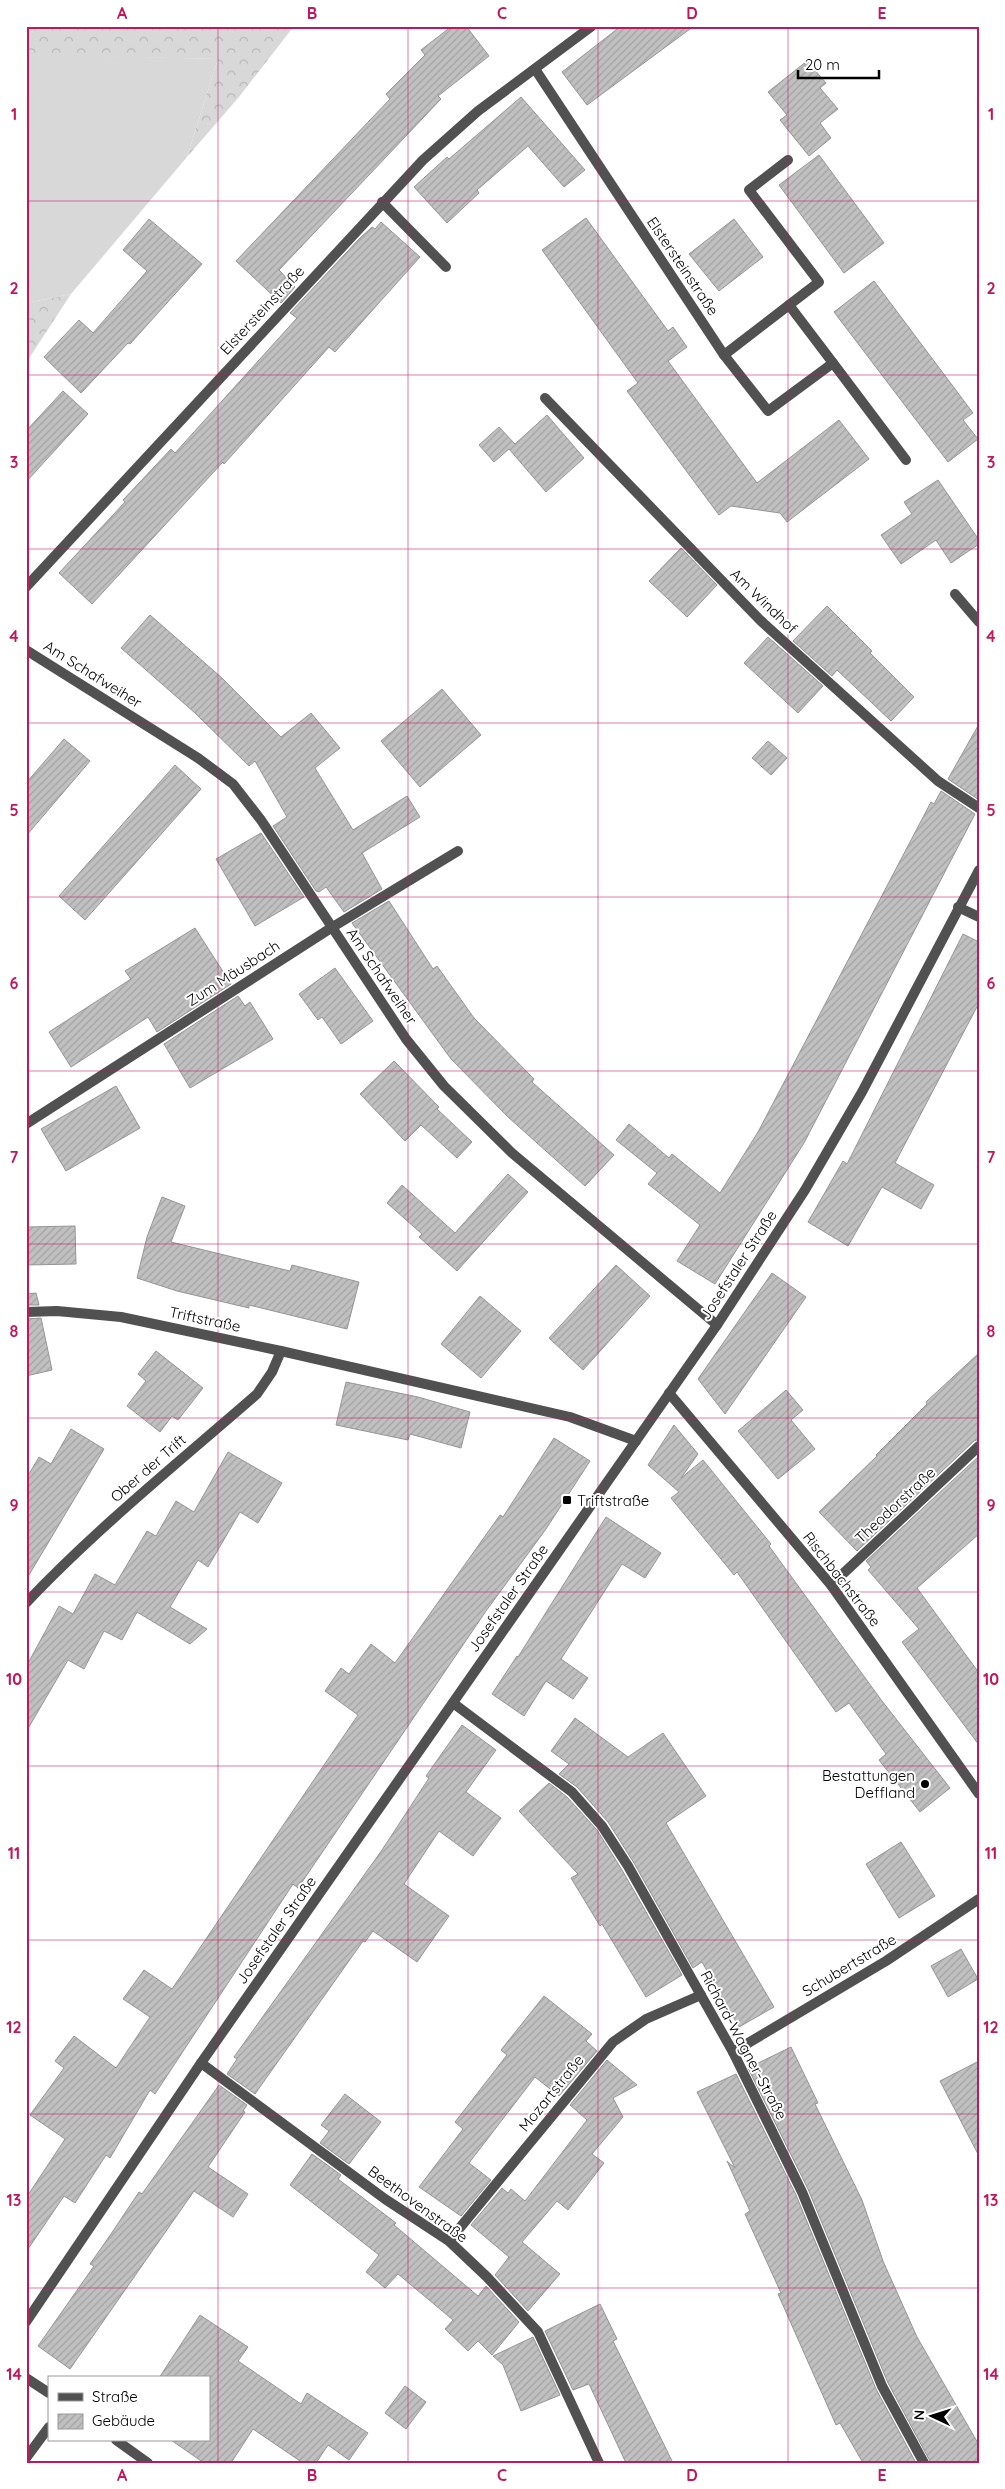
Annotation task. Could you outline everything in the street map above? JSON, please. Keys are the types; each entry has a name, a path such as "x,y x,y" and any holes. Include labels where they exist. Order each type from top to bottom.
{"street":[{"name":"Elstersteinstraße","path":"26,587 382,202 448,136 592,26"},
{"name":"Elstersteinstraße","path":"535,69 724,355 768,411 833,363"},
{"path":"724,355 819,282 749,190 788,160"},
{"path":"382,202 446,267"},
{"path":"789,305 906,460"},
{"name":"Am Windhof","path":"545,398 761,621 938,781 979,808"},
{"path":"955,594 979,622"},
{"name":"Am Schafweiher","path":"26,650 198,758 233,784 261,820 406,1039 444,1086 512,1153 717,1325"},
{"name":"Zum Mäusbach","path":"26,1124 331,928 458,851"},
{"name":"Josefstaler Straße","path":"26,2322 201,2063 717,1325 805,1190 862,1092 979,870"},
{"path":"958,907 979,918"},
{"name":"Triftstraße","path":"26,1312 57,1311 121,1317 281,1351 570,1417 636,1441"},
{"name":"Ober der Trift","path":"26,1603 123,1510 257,1394 272,1372 281,1351"},
{"name":"Rischbachstraße","path":"669,1393 831,1586 979,1794"},
{"name":"Theodorstraße","path":"831,1586 979,1446"},
{"name":"Richard-Wagner-Straße","path":"453,1703 572,1792 602,1826 658,1916 733,2052 802,2192 882,2386 924,2463"},
{"name":"Schubertstraße","path":"733,2052 886,1961 979,1898"},
{"name":"Mozartstraße","path":"449,2241 612,2042 646,2019 701,1995"},
{"name":"Beethovenstraße","path":"201,2063 385,2199 449,2241 487,2277 538,2332 599,2463"},
{"path":"26,2378 48,2392"},
{"path":"26,2458 48,2428"},
{"path":"119,2442 148,2463"}],"green space":[{"path":"26,26 294,26 239,97 187,157 218,59 26,55"},
{"path":"28,54 218,59 187,157 71,294 26,303"},
{"path":"71,294 26,363 26,303"}],"building":[{"path":"452,26 466,26 489,56 438,96 441,99 279,270 295,287 281,303 236,261 390,99 386,94 425,55 421,50"},
{"path":"621,26 694,26 587,105 562,72"},
{"path":"807,61 826,83 820,88 838,109 820,123 831,138 809,156 780,120 787,115 768,92"},
{"path":"521,97 585,170 564,187 528,146 477,190 479,193 447,223 414,187 447,157 449,159"},
{"path":"819,155 884,243 844,273 779,185"},
{"path":"586,218 668,331 673,327 687,347 668,361 757,483 839,420 869,459 787,522 780,513 731,506 719,515 627,391 638,383 542,250"},
{"path":"149,219 202,264 130,344 128,343 81,393 44,357 79,320 93,333 147,271 123,250"},
{"path":"734,219 763,257 719,291 689,254"},
{"path":"381,222 420,257 335,352 329,347 224,464 223,462 92,604 59,573 125,502 123,500 171,449 175,453 297,318 290,313 360,238 372,227 375,229"},
{"path":"874,281 973,413 963,420 978,439 948,462 834,312"},
{"path":"63,391 88,414 26,482 26,431"},
{"path":"547,415 584,458 546,492 509,449 494,462 479,445 499,427 515,444"},
{"path":"938,480 979,540 979,544 951,563 936,540 901,564 881,535 912,514 904,502"},
{"path":"681,548 717,585 687,617 649,581"},
{"path":"827,606 914,697 891,721 837,670 832,676 793,641"},
{"path":"150,615 222,678 281,737 311,713 340,748 315,768 353,830 407,796 420,817 362,853 382,889 344,912 326,887 319,892 316,891 273,826 287,817 255,761 249,766 195,713 121,648"},
{"path":"768,637 823,686 798,713 744,663"},
{"path":"442,689 481,735 420,787 381,741"},
{"path":"979,724 979,800 948,779"},
{"path":"64,739 90,761 26,836 26,783"},
{"path":"768,741 787,758 771,775 752,758"},
{"path":"175,765 201,789 85,920 59,896"},
{"path":"941,791 975,814 804,1143 715,1284 677,1261 700,1225 648,1184 657,1173 616,1140 629,1124 669,1158 672,1154 720,1193 758,1132 931,802 934,804"},
{"path":"261,833 304,897 255,926 216,859"},
{"path":"389,901 433,969 437,966 474,1018 534,1079 532,1082 614,1155 585,1186 508,1117 451,1059 352,923"},
{"path":"195,928 231,984 157,1032 148,1017 71,1067 49,1032 131,979 125,971"},
{"path":"963,934 979,942 979,1003 895,1163 934,1185 921,1209 882,1187 848,1246 808,1222 843,1161 847,1164"},
{"path":"335,968 373,1021 341,1044 322,1017 318,1020 299,994"},
{"path":"238,996 245,1006 250,1002 273,1039 190,1088 164,1044"},
{"path":"394,1061 439,1107 437,1109 472,1142 457,1158 421,1125 405,1141 360,1094"},
{"path":"116,1086 140,1128 66,1171 41,1129"},
{"path":"508,1174 528,1192 457,1271 419,1237 422,1234 387,1203 402,1185 455,1233"},
{"path":"162,1197 185,1206 171,1242 290,1271 292,1265 359,1282 347,1329 249,1305 249,1308 177,1291 137,1278 147,1237"},
{"path":"75,1226 76,1264 26,1265 26,1227"},
{"path":"616,1265 650,1296 583,1370 549,1338"},
{"path":"772,1273 806,1297 725,1414 698,1379"},
{"path":"36,1293 39,1305 26,1305 26,1294"},
{"path":"480,1296 521,1331 481,1378 441,1344"},
{"path":"41,1318 52,1370 26,1376 26,1319"},
{"path":"156,1351 203,1388 178,1420 172,1416 160,1432 127,1406 146,1381 138,1374"},
{"path":"979,1353 979,1439 974,1441 857,1551 819,1512 877,1456 927,1404 926,1402"},
{"path":"346,1382 418,1397 470,1412 461,1448 410,1434 408,1440 336,1425"},
{"path":"786,1390 803,1410 791,1420 815,1449 778,1479 738,1431"},
{"path":"674,1425 698,1454 681,1478 703,1460 771,1544 769,1546 882,1701 950,1788 920,1812 879,1760 886,1754 849,1703 836,1712 737,1572 734,1575 671,1498 679,1492 648,1465"},
{"path":"71,1429 104,1449 26,1580 26,1479 39,1457 51,1464"},
{"path":"554,1438 590,1461 546,1529 486,1611 298,1888 293,1884 155,2094 150,2090 110,2158 106,2155 75,2203 64,2196 26,2252 26,2198 65,2139 30,2115 64,2068 55,2061 74,2036 116,2068 150,2017 123,1999 144,1970 172,1989 358,1715 325,1691 341,1668 349,1674 371,1644 395,1663 500,1515 503,1517"},
{"path":"228,1452 282,1483 258,1523 240,1512 208,1567 198,1560 170,1607 207,1629 190,1644 137,1612 122,1640 104,1631 84,1669 68,1660 26,1732 26,1667 59,1606 73,1614 95,1574 115,1585 147,1531 156,1536 176,1501 194,1512"},
{"path":"979,1456 979,1534 917,1588 979,1673 979,1745 902,1642 919,1629 868,1570 871,1567 866,1561"},
{"path":"606,1517 661,1553 645,1578 622,1564 561,1659 588,1678 573,1699 546,1681 524,1716 492,1694 518,1657"},
{"path":"575,1718 628,1757 663,1733 706,1796 666,1823 774,2007 739,2027 702,1962 693,1968 634,1863 608,1822 577,1787 559,1774 569,1764 551,1751"},
{"path":"462,1725 496,1750 466,1792 501,1818 473,1856 439,1831 404,1884 449,1916 417,1962 373,1931 365,1942 363,1941 255,2094 227,2074 237,2059 234,2057 382,1850 429,1778 426,1776"},
{"path":"549,1783 567,1797 597,1830 682,1975 646,1997 602,1924 600,1926 571,1878 578,1874 519,1811"},
{"path":"901,1842 935,1896 899,1918 866,1864"},
{"path":"961,1949 978,1979 948,1997 931,1966"},
{"path":"544,1996 592,2034 586,2041 597,2051 559,2096 535,2077 469,2163 491,2180 461,2216 419,2187 463,2129 455,2122 507,2055 501,2050"},
{"path":"791,2047 818,2103 815,2104 862,2200 883,2261 917,2337 979,2445 979,2463 931,2463 888,2383 808,2189 748,2068"},
{"path":"607,2060 637,2085 613,2098 623,2117 592,2154 604,2163 568,2210 557,2201 522,2242 560,2274 528,2311 495,2275 509,2257 471,2225 502,2188 508,2193 511,2189 525,2201 587,2120 570,2105"},
{"path":"979,2061 979,2156 940,2081"},
{"path":"736,2074 796,2195 876,2389 916,2463 863,2463 840,2423 836,2425 778,2294 781,2293 745,2214 750,2211 727,2161 735,2168 697,2092"},
{"path":"219,2085 247,2105 243,2111 245,2112 208,2167 248,2194 233,2217 194,2191 70,2369 38,2346 94,2266 90,2264 139,2192 142,2194"},
{"path":"345,2094 381,2122 349,2164 320,2143 329,2131 321,2125"},
{"path":"312,2154 341,2175 338,2179 396,2223 394,2225 478,2296 486,2286 519,2322 492,2355 478,2341 468,2351 445,2329 453,2320 398,2274 385,2288 366,2272 379,2255 290,2185"},
{"path":"600,2304 617,2339 613,2341 673,2463 626,2463 589,2384 573,2390 545,2331"},
{"path":"200,2315 248,2347 238,2361 301,2404 307,2393 368,2433 349,2460 328,2445 316,2463 303,2463 253,2429 231,2463 204,2463 174,2442 210,2442 210,2376 160,2376"},
{"path":"533,2337 560,2395 521,2411 503,2365 493,2356"},
{"path":"405,2386 426,2402 406,2429 385,2413"}],"place":[{"name":"Triftstraße","path":"567,1500"},
{"name":"Bestattungen Deffland","path":"925,1784"}]}
